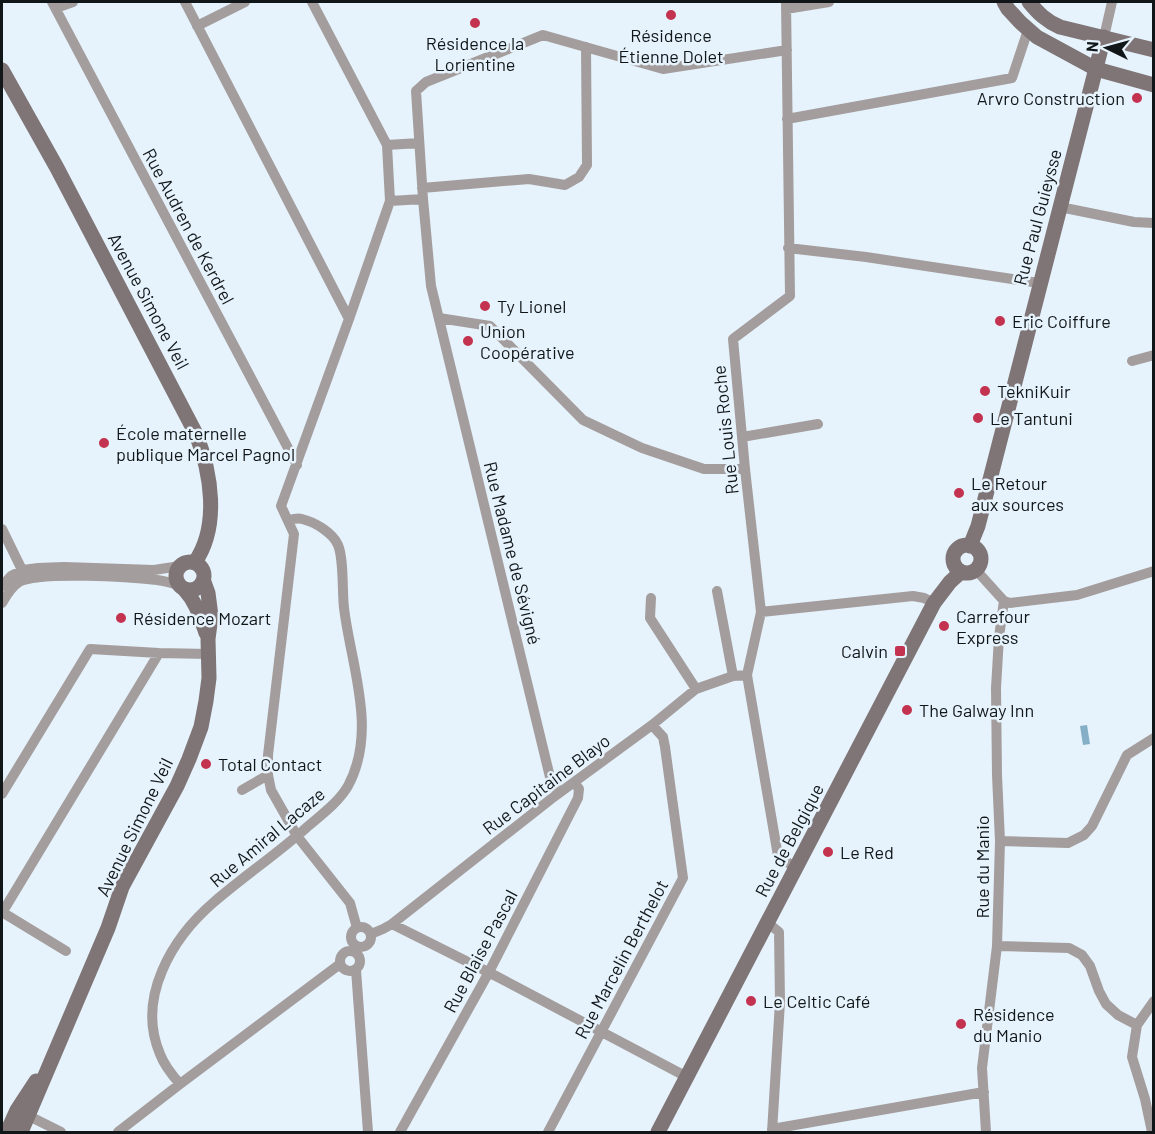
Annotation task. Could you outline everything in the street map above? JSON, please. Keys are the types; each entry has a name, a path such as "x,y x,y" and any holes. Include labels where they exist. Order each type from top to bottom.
{"main road":[{"path":"1004,2 1036,37 1096,69 1154,85"},
{"path":"1029,2 1039,14 1060,27 1154,50"},
{"name":"Rue Paul Guieysse","path":"970,546 978,526 1104,37"},
{"name":"Avenue Simone Veil","path":"2,70 57,168 202,448 209,481 208,534 204,546 187,564"},
{"path":"970,546 980,553 980,565 968,571 956,567 954,555 958,549 970,546"},
{"path":"187,564 201,567 205,574 204,582 195,590 182,587 176,578 178,569 187,564"},
{"name":"Rue de Belgique","path":"658,1132 934,603 950,582 968,571"},
{"name":"Avenue Simone Veil","path":"26,1128 51,1059 108,928 122,886 177,786 201,727 208,678 211,607 204,582"},
{"name":"Avenue Simone Veil","path":"182,587 193,598 208,646"},
{"name":"Avenue Simone Veil","path":"7,1132 23,1100 51,1059"}],"street":[{"path":"54,5 73,2"},
{"path":"185,2 350,318"},
{"path":"197,26 245,2"},
{"path":"312,2 387,145 390,201 281,506 294,534 270,738 268,775 270,790 297,836 350,903 357,928"},
{"path":"786,5 829,2"},
{"name":"Rue Paul Guieysse","path":"1104,37 1112,2"},
{"name":"Rue Audren de Kerdrel","path":"54,5 297,465"},
{"name":"Rue Louis Roche","path":"786,5 790,296 733,339 761,612 747,675 778,856 796,867"},
{"path":"787,119 1012,78 1028,30"},
{"name":"Rue Madame de Sévigné","path":"559,793 550,777 431,286 422,193 416,91 426,82 543,35 586,47"},
{"path":"390,201 422,193 529,179 566,185 579,177 587,165 586,47 663,69 787,50"},
{"path":"387,145 419,143"},
{"path":"1060,207 1134,222 1154,223"},
{"path":"788,248 866,257 1039,283"},
{"path":"439,318 490,326 583,420 642,448 704,469 745,469"},
{"path":"1132,361 1154,355"},
{"path":"742,437 818,424"},
{"name":"Rue Amiral Lacaze","path":"180,1084 160,1056 152,1029 154,992 162,970 180,941 199,917 337,801 355,768 362,720 359,686 344,607 338,545 324,529 302,519 289,519"},
{"path":"2,529 25,574"},
{"path":"2,603 25,574 38,567 154,570 187,564"},
{"path":"968,571 1004,601 1010,603 1077,595 1154,571"},
{"path":"2,586 11,576 25,574 39,577 154,580 182,587"},
{"path":"717,591 733,676"},
{"path":"761,612 913,596 934,603"},
{"path":"651,598 650,618 696,689"},
{"name":"Rue du Manio","path":"986,1132 982,1068 998,946 1000,841 996,688 1004,601"},
{"path":"2,794 90,650 159,653 208,646"},
{"path":"66,951 2,913 159,653"},
{"name":"Rue Capitaine Blayo","path":"371,934 392,924 696,689 733,676 747,675"},
{"name":"Rue Marcelin Berthelot","path":"548,1132 683,878 666,747 663,737 652,725"},
{"path":"1000,841 1068,843 1084,835 1092,826 1127,755 1154,738"},
{"path":"242,790 268,775"},
{"name":"Rue Blaise Pascal","path":"400,1132 489,972 578,798 579,789 574,782"},
{"path":"768,923 779,932 780,1002 772,1131 984,1092"},
{"path":"392,924 489,972 687,1077"},
{"path":"356,970 345,970 340,964 340,958 350,947 352,934 357,928 363,927 367,928 372,940 365,947 360,958 360,965 356,970 368,1132"},
{"path":"352,941 357,947 365,947"},
{"path":"998,946 1069,948 1082,955 1090,966 1106,1004 1118,1015 1137,1025"},
{"path":"346,951 356,952 360,958"},
{"path":"118,1132 340,964"},
{"path":"1152,1132 1132,1057 1137,1025 1154,1001"},
{"path":"26,1128 61,1132"}],"water":[{"path":"1087,725 1090,744 1083,745 1080,726"}],"place":[{"name":"Résidence Étienne Dolet","path":"671,15"},
{"name":"Résidence la Lorientine","path":"475,23"},
{"name":"Arvro Construction","path":"1137,98"},
{"name":"Ty Lionel","path":"485,306"},
{"name":"Eric Coiffure","path":"1000,321"},
{"name":"Union Coopérative","path":"468,341"},
{"name":"TekniKuir","path":"985,391"},
{"name":"Le Tantuni","path":"978,418"},
{"name":"École maternelle publique Marcel Pagnol","path":"104,443"},
{"name":"Le Retour aux sources","path":"959,493"},
{"name":"Résidence Mozart","path":"121,618"},
{"name":"Carrefour Express","path":"944,626"},
{"name":"Calvin","path":"900,651"},
{"name":"The Galway Inn","path":"907,710"},
{"name":"Total Contact","path":"206,764"},
{"name":"Le Red","path":"828,852"},
{"name":"Le Celtic Café","path":"751,1001"},
{"name":"Résidence du Manio","path":"961,1024"}]}
